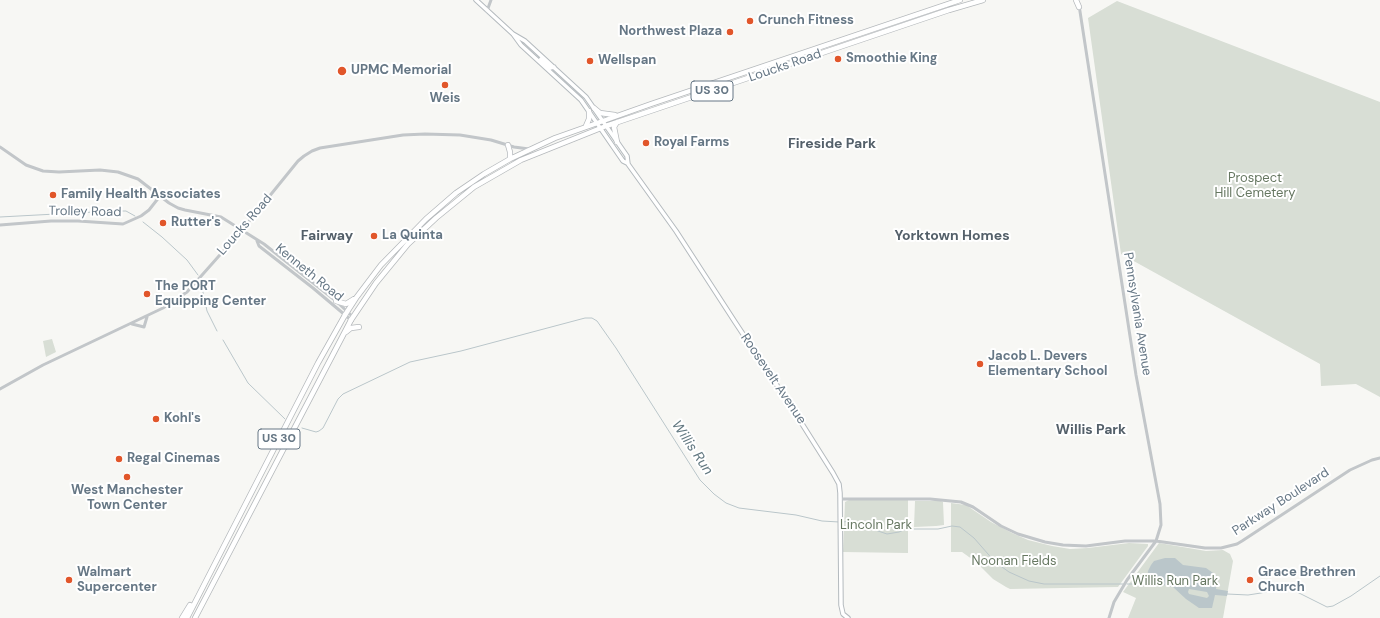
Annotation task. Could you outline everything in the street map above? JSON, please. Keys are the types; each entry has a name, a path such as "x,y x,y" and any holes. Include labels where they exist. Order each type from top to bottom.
{"highway":[{"name":"Loucks Road","path":"529,149 618,115 960,0"},
{"name":"Loucks Road","path":"521,160 617,122 949,10 983,0"},
{"path":"1077,0 1079,7"},
{"path":"1079,7 1081,0"},
{"path":"585,127 589,120 591,110 600,113 618,115"},
{"path":"617,122 614,127 617,142"},
{"path":"508,145 510,159"},
{"name":"US 30","path":"187,618 318,363 356,298 381,265 426,218 456,193 484,174 529,149"},
{"name":"US 30","path":"196,618 352,318 376,283 408,244 436,218 474,187 521,160"},
{"path":"336,301 346,304 356,298"},
{"path":"345,333 351,328 359,326"},
{"path":"182,618 214,564"}],"main road":[{"name":"Roosevelt Avenue","path":"476,0 513,34 525,49 578,96 591,110 600,122 623,161 627,163 676,231 834,472 839,484 841,499 841,605 844,614 848,618"},
{"name":"Roosevelt Avenue","path":"513,34 525,41 586,97 591,110"},
{"path":"525,49 531,51 549,67 554,67"},
{"name":"Roosevelt Avenue","path":"603,127 617,142 627,156 627,163"}],"street":[{"path":"487,10 491,0"},
{"name":"Pennsylvania Avenue","path":"1079,7 1136,375 1160,504 1161,525 1156,540 1122,587 1114,602 1109,618"},
{"name":"Loucks Road","path":"0,389 43,365 163,308 187,292 242,230 298,160 316,150 403,135 425,134 460,135 491,140 529,149"},
{"name":"Kenneth Road","path":"0,147 26,165 43,171 59,172 100,170 120,172 138,179 169,203 178,208 221,217 264,244 336,301 346,314"},
{"name":"Trolley Road","path":"0,225 78,220 123,224 141,216 160,196"},
{"name":"Kenneth Road","path":"257,241 259,246 352,318"},
{"path":"274,258 284,260"},
{"path":"131,323 144,327 148,315"},
{"name":"Parkway Boulevard","path":"841,499 930,499 961,502 1001,526 1018,534 1045,542 1063,545 1086,546 1125,541 1156,540 1206,548 1221,548 1237,544 1350,470 1380,458"}],"green space":[{"name":"Prospect Hill Cemetery","path":"1117,1 1380,102 1380,397 1356,384 1321,386 1320,364 1121,254 1088,18"},
{"path":"52,339 56,352 46,357 43,341"},
{"name":"Lincoln Park","path":"849,500 908,500 908,553 843,552 845,502"},
{"path":"915,501 943,502 944,525 914,527"},
{"name":"Noonan Fields","path":"951,503 966,505 991,522 1012,533 1028,540 1052,546 1070,549 1129,543 1148,544 1148,546 1118,587 1010,589 993,579 975,561 962,552 951,552"},
{"name":"Willis Run Park","path":"1159,543 1206,551 1223,550 1230,554 1233,561 1223,618 1128,618 1136,598 1123,592"}],"shaded area":[{"path":"1165,558 1175,558 1183,565 1206,568 1216,575 1218,579 1216,589 1228,591 1227,596 1215,595 1212,608 1199,608 1173,587 1147,582 1148,571 1154,561","holes":["1189,589 1207,592 1209,596 1207,598 1189,594 1188,592"]}],"waterway":[{"path":"0,217 112,211 126,211 135,216"},
{"path":"143,222 187,260 198,275"},
{"path":"201,283 207,311 217,331"},
{"name":"Willis Run","path":"302,428 316,432 319,431 323,428 338,399 343,394 410,362 461,351 585,318 592,318 597,321 616,348 700,480 714,494 726,503 739,508 796,515 822,521 839,522"},
{"path":"223,340 248,383 285,419"},
{"name":"Willis Run","path":"842,522 854,521 887,534 906,529 938,529 952,526 960,527 974,538 995,562 1009,572 1029,581 1044,584 1123,584"},
{"path":"1227,594 1248,595 1273,590 1291,589 1327,607 1333,606 1351,596 1380,576"},
{"name":"Willis Run","path":"1127,584 1135,584 1147,580"}],"place":[{"name":"Crunch Fitness","path":"750,21"},
{"name":"Northwest Plaza","path":"730,32"},
{"name":"Smoothie King","path":"838,59"},
{"name":"Wellspan","path":"590,61"},
{"name":"UPMC Memorial","path":"342,71"},
{"name":"Weis","path":"445,85"},
{"name":"Royal Farms","path":"646,143"},
{"name":"Family Health Associates","path":"53,195"},
{"name":"Rutter's","path":"163,223"},
{"name":"La Quinta","path":"374,236"},
{"name":"The PORT Equipping Center","path":"147,294"},
{"name":"Jacob L. Devers Elementary School","path":"980,364"},
{"name":"Kohl's","path":"156,419"},
{"name":"Regal Cinemas","path":"119,459"},
{"name":"West Manchester Town Center","path":"127,477"},
{"name":"Walmart Supercenter","path":"69,580"},
{"name":"Grace Brethren Church","path":"1250,580"}],"district":[{"name":"Fireside Park","path":"832,144"},
{"name":"Fairway","path":"327,236"},
{"name":"Yorktown Homes","path":"952,236"},
{"name":"Willis Park","path":"1091,430"}]}
